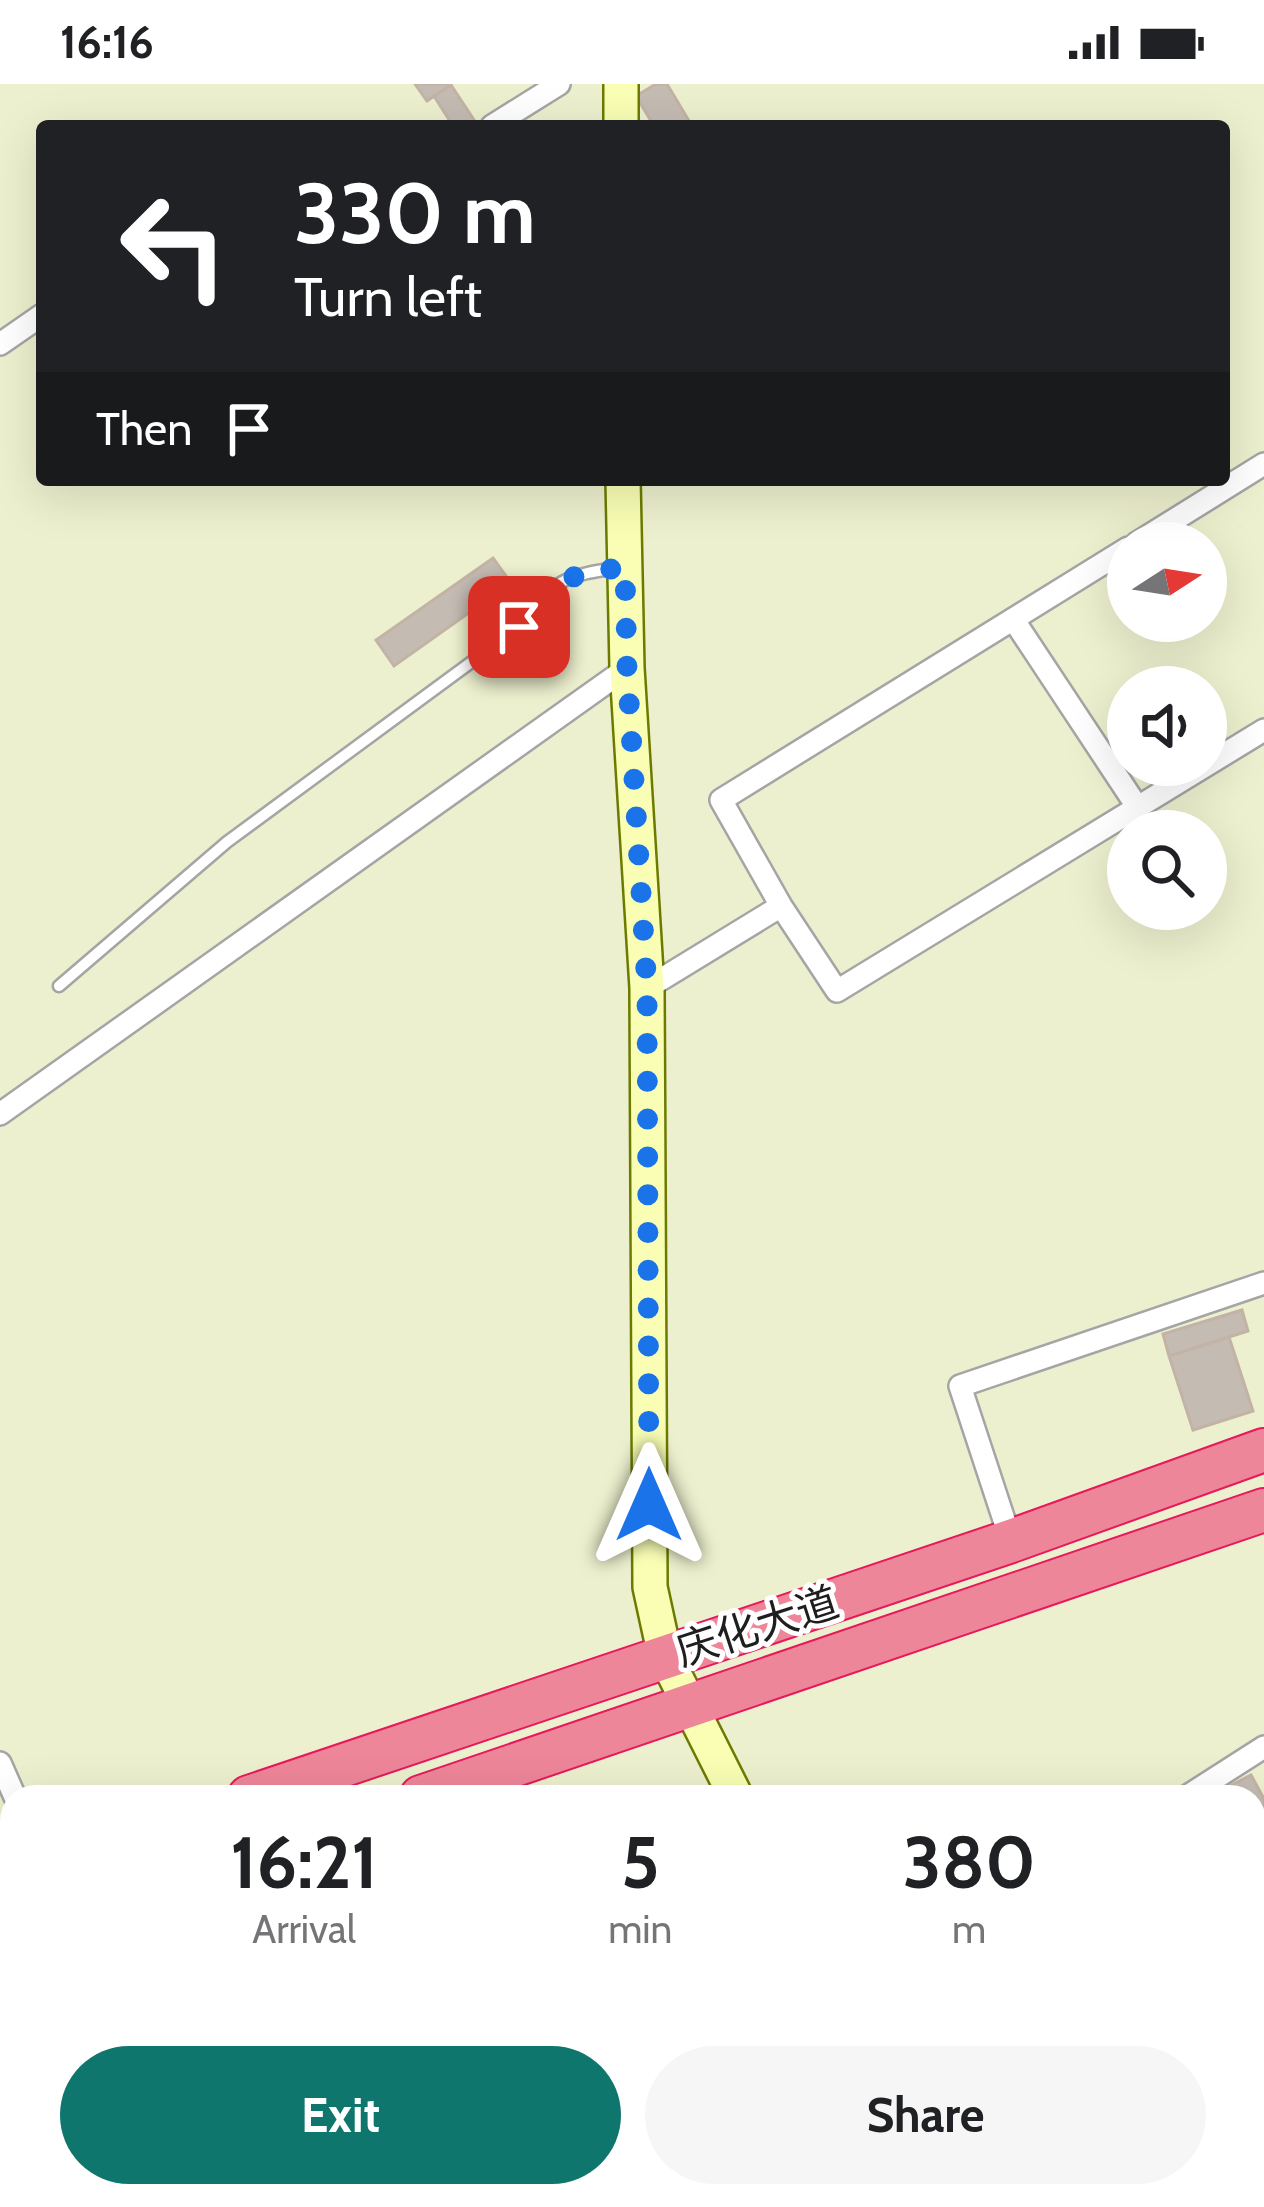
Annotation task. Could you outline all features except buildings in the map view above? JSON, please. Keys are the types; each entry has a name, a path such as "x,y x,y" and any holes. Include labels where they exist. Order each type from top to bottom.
{"highway":[{"name":"庆化大道","path":"285,1785 1011,1541 1264,1450"},
{"name":"庆化大道","path":"456,1785 1264,1510"}],"street":[{"path":"502,120 559,84"},
{"path":"621,84 621,120"},
{"path":"0,344 36,319"},
{"path":"1230,485 1264,464"},
{"path":"623,486 627,668 647,988 650,1569 655,1617 747,1785"},
{"path":"1171,522 1229,486"},
{"path":"1107,561 721,800 837,992 1264,730"},
{"path":"1013,620 1138,808"},
{"path":"0,1114 627,668"},
{"path":"647,988 781,906"},
{"path":"1011,1541 960,1386 1264,1283"},
{"path":"698,1703 731,1785"},
{"path":"1205,1785 1264,1747"}],"lane":[{"path":"59,986 227,842 519,627 548,590 572,575 625,567"}],"green space":[{"path":"0,84 1264,84 1264,1785 0,1785"}],"route":[{"path":"519,627 548,590 572,575 625,567 647,988 649,1505"}]}
